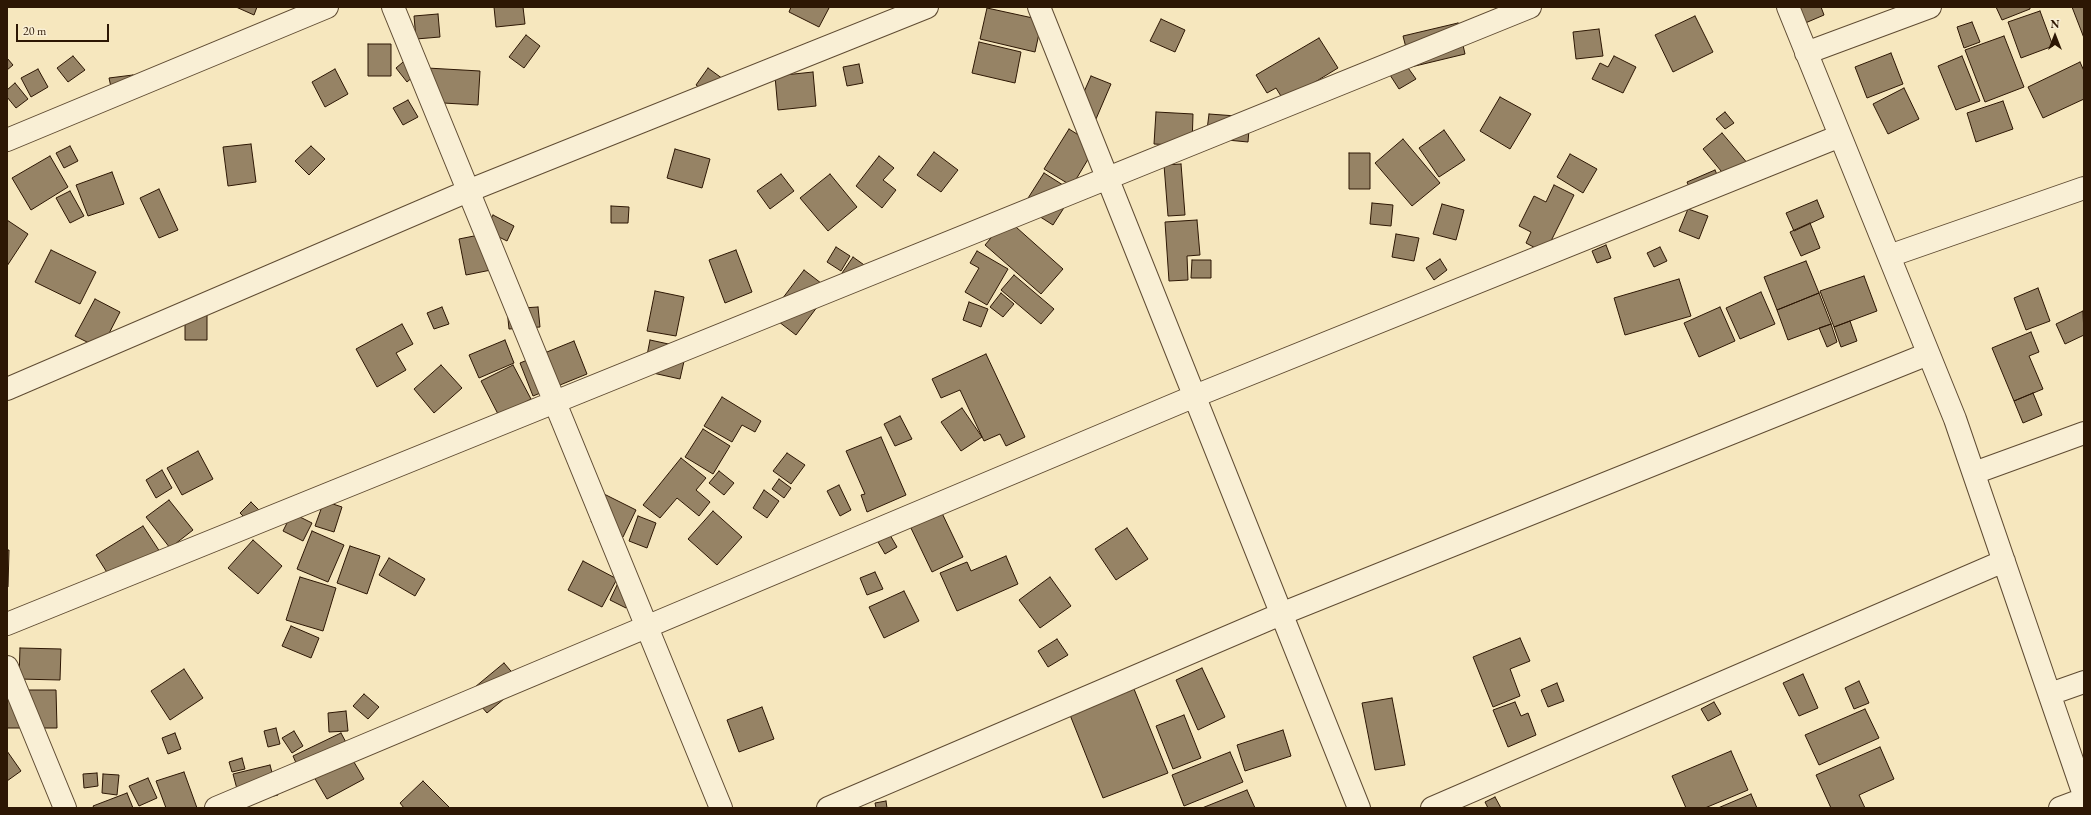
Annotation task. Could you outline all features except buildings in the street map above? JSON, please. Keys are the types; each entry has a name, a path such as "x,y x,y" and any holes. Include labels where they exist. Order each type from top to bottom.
{"street":[{"path":"7,140 327,7"},
{"path":"393,7 721,808"},
{"path":"7,389 468,191 927,7"},
{"path":"1039,7 1359,808"},
{"path":"7,624 1530,7"},
{"path":"1788,7 1955,419 2084,795"},
{"path":"1806,52 1930,7"},
{"path":"216,808 1195,396 1840,136"},
{"path":"1889,256 2084,188"},
{"path":"828,808 1281,614 1928,354"},
{"path":"1974,474 2084,433"},
{"path":"1432,808 2004,562"},
{"path":"7,667 65,808"},
{"path":"2050,694 2084,682"},
{"path":"2060,808 2084,799"}]}
